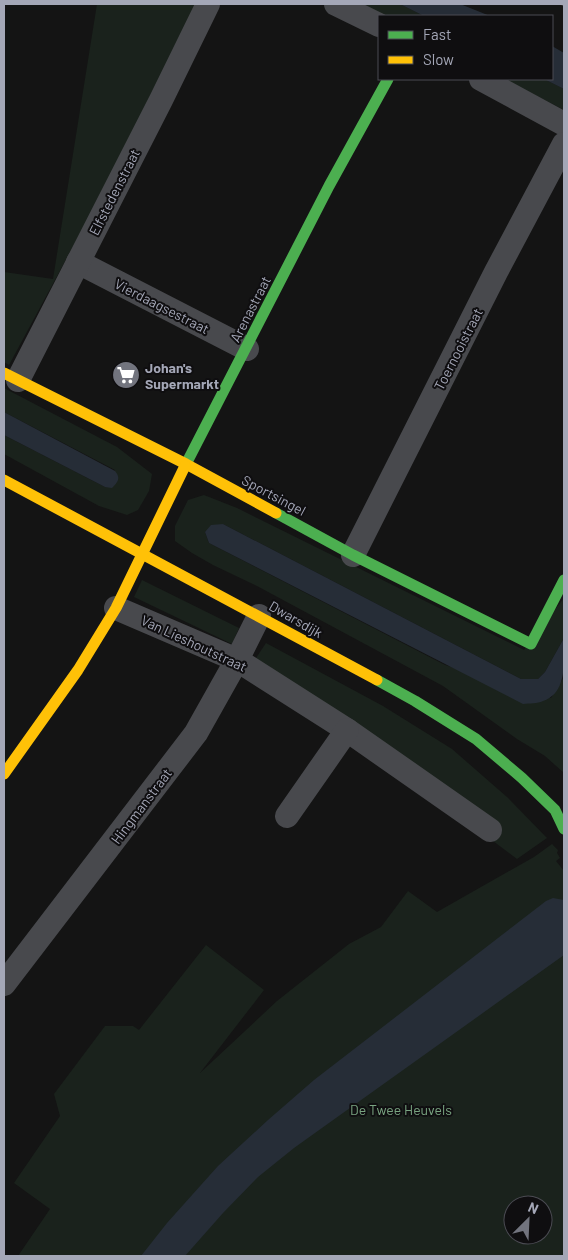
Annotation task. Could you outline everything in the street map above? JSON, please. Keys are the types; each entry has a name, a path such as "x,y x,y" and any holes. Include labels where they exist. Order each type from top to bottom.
{"street":[{"name":"Elfstedenstraat","path":"11,376 78,262 208,4"},
{"path":"336,4 378,25"},
{"name":"Arenastraat","path":"4,774 78,670 116,608 186,464 247,349 329,186 387,80"},
{"path":"483,80 564,124"},
{"name":"Toernooistraat","path":"354,555 496,272 564,144"},
{"name":"Vierdaagsestraat","path":"78,262 247,349"},
{"name":"Sportsingel","path":"11,376 186,464 354,555 531,644 564,580"},
{"name":"Dwarsdijk","path":"4,480 414,701 476,739 560,812 564,829"},
{"name":"Van Lieshoutstraat","path":"116,608 237,660 347,730 490,830"},
{"name":"Hingmanstraat","path":"4,984 196,733 259,616"},
{"path":"287,816 347,730"}],"green space":[{"path":"97,4 204,4 9,365 4,362 4,272 53,279"},
{"path":"360,4 400,4 422,15 382,15"},
{"path":"506,80 546,80 564,89 564,110"},
{"path":"4,388 117,447 152,474 149,491 138,510 127,515 99,506 4,454 4,435 105,487 115,470 4,412"},
{"path":"204,495 237,508 524,650 564,598 564,638 545,672 538,679 521,679 223,524 205,532 209,543 445,665 551,698 564,677 564,773 545,756 517,739 443,686 257,586 213,565 175,541 175,526 188,500"},
{"path":"142,580 239,628 232,644 134,597"},
{"path":"266,643 383,706 452,749 507,797 547,838 517,859 254,661"},
{"name":"De Twee Heuvels","path":"552,844 558,850 557,853 560,858 556,861 564,871 564,1256 18,1256 50,1209 14,1183 60,1116 54,1094 105,1026 133,1026 139,1030 206,945 264,990 200,1073 277,1001 349,944 381,927 408,891 437,912 534,857"}],"shaded area":[{"path":"400,4 460,4 488,15 422,15"},
{"path":"553,47 564,53 564,89 546,80 553,80"},
{"path":"4,412 115,471 118,476 117,482 112,488 105,487 4,435"},
{"path":"223,524 521,679 538,679 545,672 564,638 564,665 561,683 551,697 538,703 523,704 209,543 205,532 211,525"},
{"path":"553,898 564,900 564,955 294,1148 258,1177 185,1256 141,1256 167,1223 218,1166 314,1080 546,901"}],"tram line":[{"path":"560,4 564,6"}],"traffic: fast":[{"path":"185,466 329,186 387,80"},
{"path":"276,513 353,555 531,644 564,580"},
{"path":"377,680 476,739 522,778 555,810 564,829"}],"traffic: slow":[{"path":"4,373 186,464 276,513"},
{"path":"4,774 78,670 116,608 185,466"},
{"path":"4,480 377,680"}],"place":[{"name":"Johan's Supermarkt","path":"126,375"}]}
